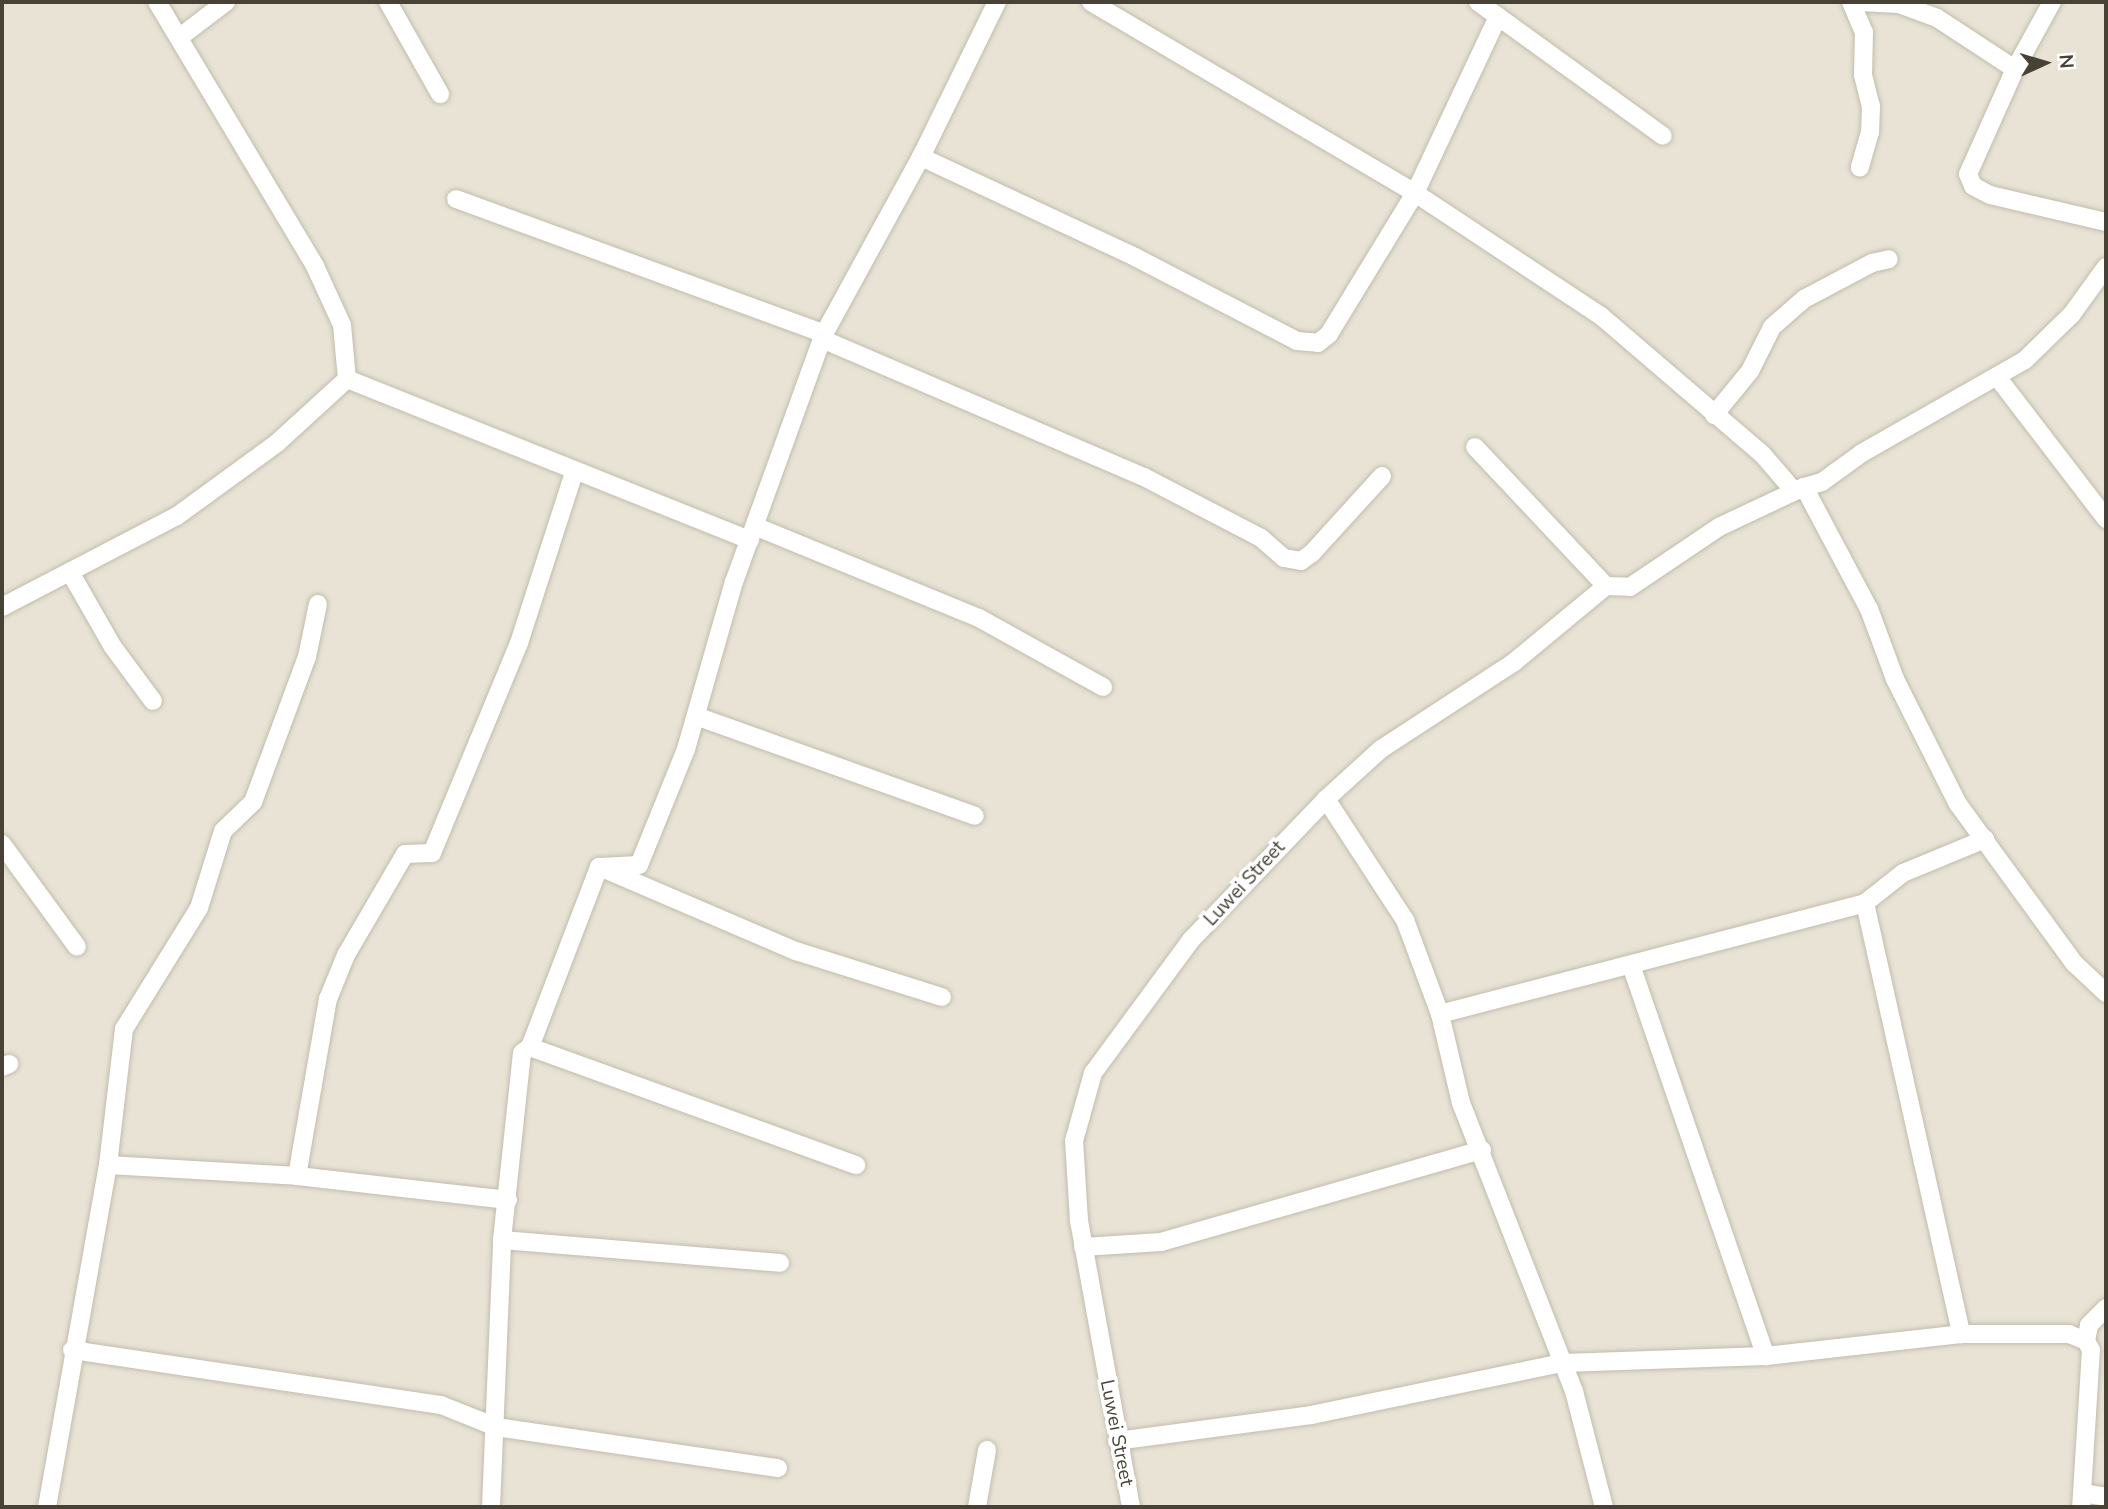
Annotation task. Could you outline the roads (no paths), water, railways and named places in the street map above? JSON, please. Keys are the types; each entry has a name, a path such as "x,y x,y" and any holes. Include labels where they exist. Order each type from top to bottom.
{"street":[{"path":"157,2 315,267 342,325 347,379"},
{"path":"180,37 226,2"},
{"path":"388,2 440,94"},
{"path":"599,867 639,864 696,716 734,582 754,534 823,337 921,157 997,2"},
{"path":"1091,2 1415,193 1601,316 1763,454 1799,489 1869,609 1895,679 1958,804 2074,963 2106,993"},
{"path":"1478,2 1663,136"},
{"path":"1851,2 1864,32 1863,75 1871,107 1870,132 1860,168"},
{"path":"1860,2 1899,4 1937,18 2015,69"},
{"path":"2052,2 1970,160 1968,174 1973,186 1990,195 2106,222"},
{"path":"921,157 1308,343 1329,334 1415,193 1497,17"},
{"path":"456,199 823,337 1144,477 1261,538 1284,558 1301,561 1312,553 1381,476"},
{"path":"1714,415 1750,371 1772,327 1804,299 1889,259"},
{"path":"1475,447 1606,586 1630,587 1720,527 1799,489 1822,482 1862,453 1998,378 2025,360 2072,314 2106,267"},
{"path":"1998,378 2106,520"},
{"path":"347,379 574,473 754,534 979,618 1103,687"},
{"path":"2,607 177,516 277,443 347,379"},
{"path":"297,1176 328,999 346,955 405,854 432,853 519,643 574,473"},
{"path":"70,572 113,647 153,701"},
{"name":"Luwei Street","path":"1131,1507 1083,1247 1074,1141 1093,1073 1191,940 1325,799 1381,749 1513,663 1606,586"},
{"path":"47,1507 72,1350 108,1165 124,1029 199,908 223,831 253,802 307,657 318,604"},
{"path":"696,716 975,816"},
{"path":"1325,799 1405,920 1440,1014 1461,1103 1482,1150 1563,1363 1604,1507"},
{"path":"1440,1014 1866,903 1903,873 1984,839"},
{"path":"2,844 77,947"},
{"path":"599,867 796,951 942,997"},
{"path":"491,1507 502,1240 508,1200 509,1148 522,1053 530,1047 599,867"},
{"path":"1866,903 1961,1334"},
{"path":"1631,965 1766,1356"},
{"path":"530,1047 856,1165"},
{"path":"1083,1247 1161,1242 1482,1150"},
{"path":"108,1165 297,1176 508,1200"},
{"path":"502,1240 780,1263"},
{"path":"2086,1341 2089,1325 2106,1308"},
{"path":"1117,1441 1311,1415 1563,1363 1766,1356 1961,1334 2069,1334 2086,1341 2091,1350 2082,1500 2106,1497"},
{"path":"72,1350 441,1405 496,1427 778,1468"},
{"path":"977,1507 987,1450"}]}
